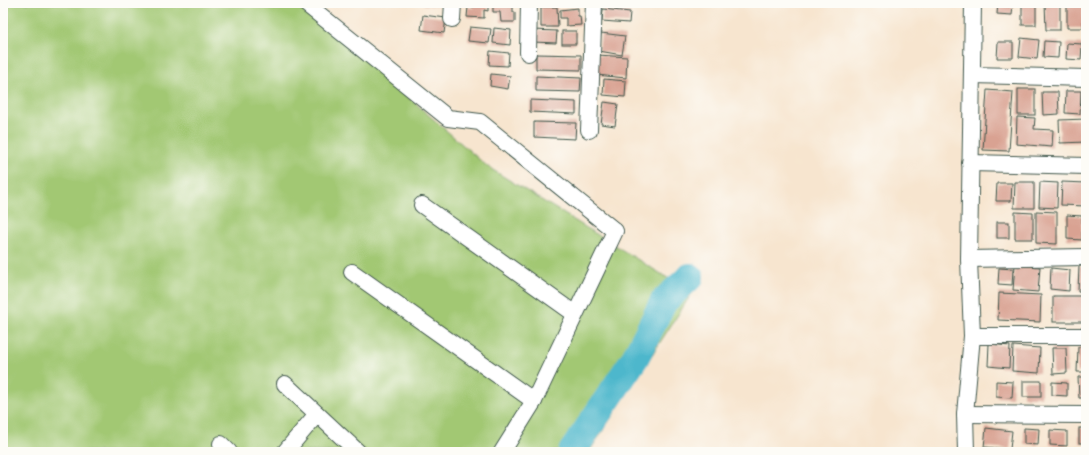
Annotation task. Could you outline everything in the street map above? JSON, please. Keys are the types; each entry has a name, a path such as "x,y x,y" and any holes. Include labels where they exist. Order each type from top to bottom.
{"street":[{"path":"306,3 448,118 480,122 614,231 534,401 502,452"},
{"path":"452,19 453,3"},
{"path":"528,53 529,3"},
{"path":"589,130 594,3"},
{"path":"966,452 965,414 972,336 969,259 973,3"},
{"path":"972,75 1086,78"},
{"path":"970,163 1086,166"},
{"path":"422,205 575,314"},
{"path":"969,259 1086,257"},
{"path":"352,272 534,401"},
{"path":"972,336 1086,336"},
{"path":"285,384 358,452"},
{"path":"286,452 317,414"},
{"path":"965,414 1086,415"}],"green space":[{"path":"3,3 301,3 488,167 692,293 589,452 3,452"}],"building":[{"path":"424,3 443,3 443,6 424,5"},
{"path":"473,3 488,3 488,11 484,10 484,18 467,17 468,7 473,8"},
{"path":"998,3 1013,3 1012,15 997,14"},
{"path":"1022,3 1036,3 1036,25 1022,25"},
{"path":"1045,3 1060,3 1060,30 1046,30"},
{"path":"1067,3 1084,3 1083,28 1067,28"},
{"path":"493,5 513,5 515,22 501,22 500,12 493,12"},
{"path":"541,7 557,7 558,27 541,27"},
{"path":"578,8 578,16 580,16 581,25 566,26 566,18 560,18 560,10"},
{"path":"603,9 630,12 629,23 602,21"},
{"path":"423,15 446,18 444,33 421,30"},
{"path":"470,27 491,29 489,43 468,41"},
{"path":"494,28 511,30 510,45 493,43"},
{"path":"533,30 557,31 556,43 533,42"},
{"path":"562,31 576,31 576,44 562,44"},
{"path":"601,33 625,36 622,55 599,51"},
{"path":"1021,38 1039,40 1037,59 1019,57"},
{"path":"1044,41 1059,42 1058,58 1043,57"},
{"path":"998,42 1013,42 1013,58 997,58"},
{"path":"1067,43 1082,44 1081,60 1066,59"},
{"path":"490,51 509,53 508,66 489,65"},
{"path":"536,54 581,55 581,70 536,69"},
{"path":"598,55 627,57 626,78 596,75"},
{"path":"491,74 510,76 508,89 490,86"},
{"path":"536,76 581,78 580,92 536,91"},
{"path":"604,79 626,81 625,97 603,95"},
{"path":"1018,89 1035,89 1035,115 1018,115"},
{"path":"987,90 1013,92 1009,151 983,150"},
{"path":"1066,91 1081,91 1080,114 1065,113"},
{"path":"1042,92 1058,92 1059,114 1043,115"},
{"path":"530,100 576,102 576,114 530,112"},
{"path":"604,102 618,104 615,126 601,124"},
{"path":"1017,117 1035,118 1034,129 1053,130 1052,147 1016,144"},
{"path":"1086,119 1086,142 1060,143 1059,120"},
{"path":"534,122 576,123 575,139 534,137"},
{"path":"1015,182 1034,182 1034,208 1014,208"},
{"path":"1040,182 1058,183 1057,208 1039,207"},
{"path":"1062,182 1086,183 1086,206 1061,205"},
{"path":"997,183 1012,183 1011,201 996,201"},
{"path":"1036,211 1057,212 1057,244 1036,243"},
{"path":"1015,212 1033,213 1033,239 1015,239"},
{"path":"1067,215 1082,216 1082,240 1067,239"},
{"path":"997,222 1009,222 1009,238 997,238"},
{"path":"1015,265 1040,267 1038,292 1013,290"},
{"path":"1079,266 1086,266 1086,292 1078,291"},
{"path":"999,268 1013,269 1012,285 998,284"},
{"path":"1051,268 1070,270 1069,291 1050,289"},
{"path":"999,293 1041,295 1040,322 998,320"},
{"path":"1053,296 1086,296 1086,322 1053,322"},
{"path":"989,344 1010,346 1009,368 988,366"},
{"path":"1013,346 1040,348 1039,373 1012,371"},
{"path":"1078,347 1086,347 1086,372 1077,372"},
{"path":"1052,348 1066,348 1067,373 1053,374"},
{"path":"1078,377 1086,377 1086,398 1079,398"},
{"path":"996,381 1013,382 1012,398 996,397"},
{"path":"1023,381 1041,381 1041,397 1023,397"},
{"path":"1052,382 1067,383 1067,396 1052,395"},
{"path":"986,428 1012,431 1010,449 984,447"},
{"path":"1024,428 1039,429 1038,445 1024,444"},
{"path":"1079,428 1086,428 1086,443 1079,443"},
{"path":"1050,430 1067,431 1067,446 1050,445"}],"waterway":[{"path":"572,452 635,358 664,301 690,277"}]}
